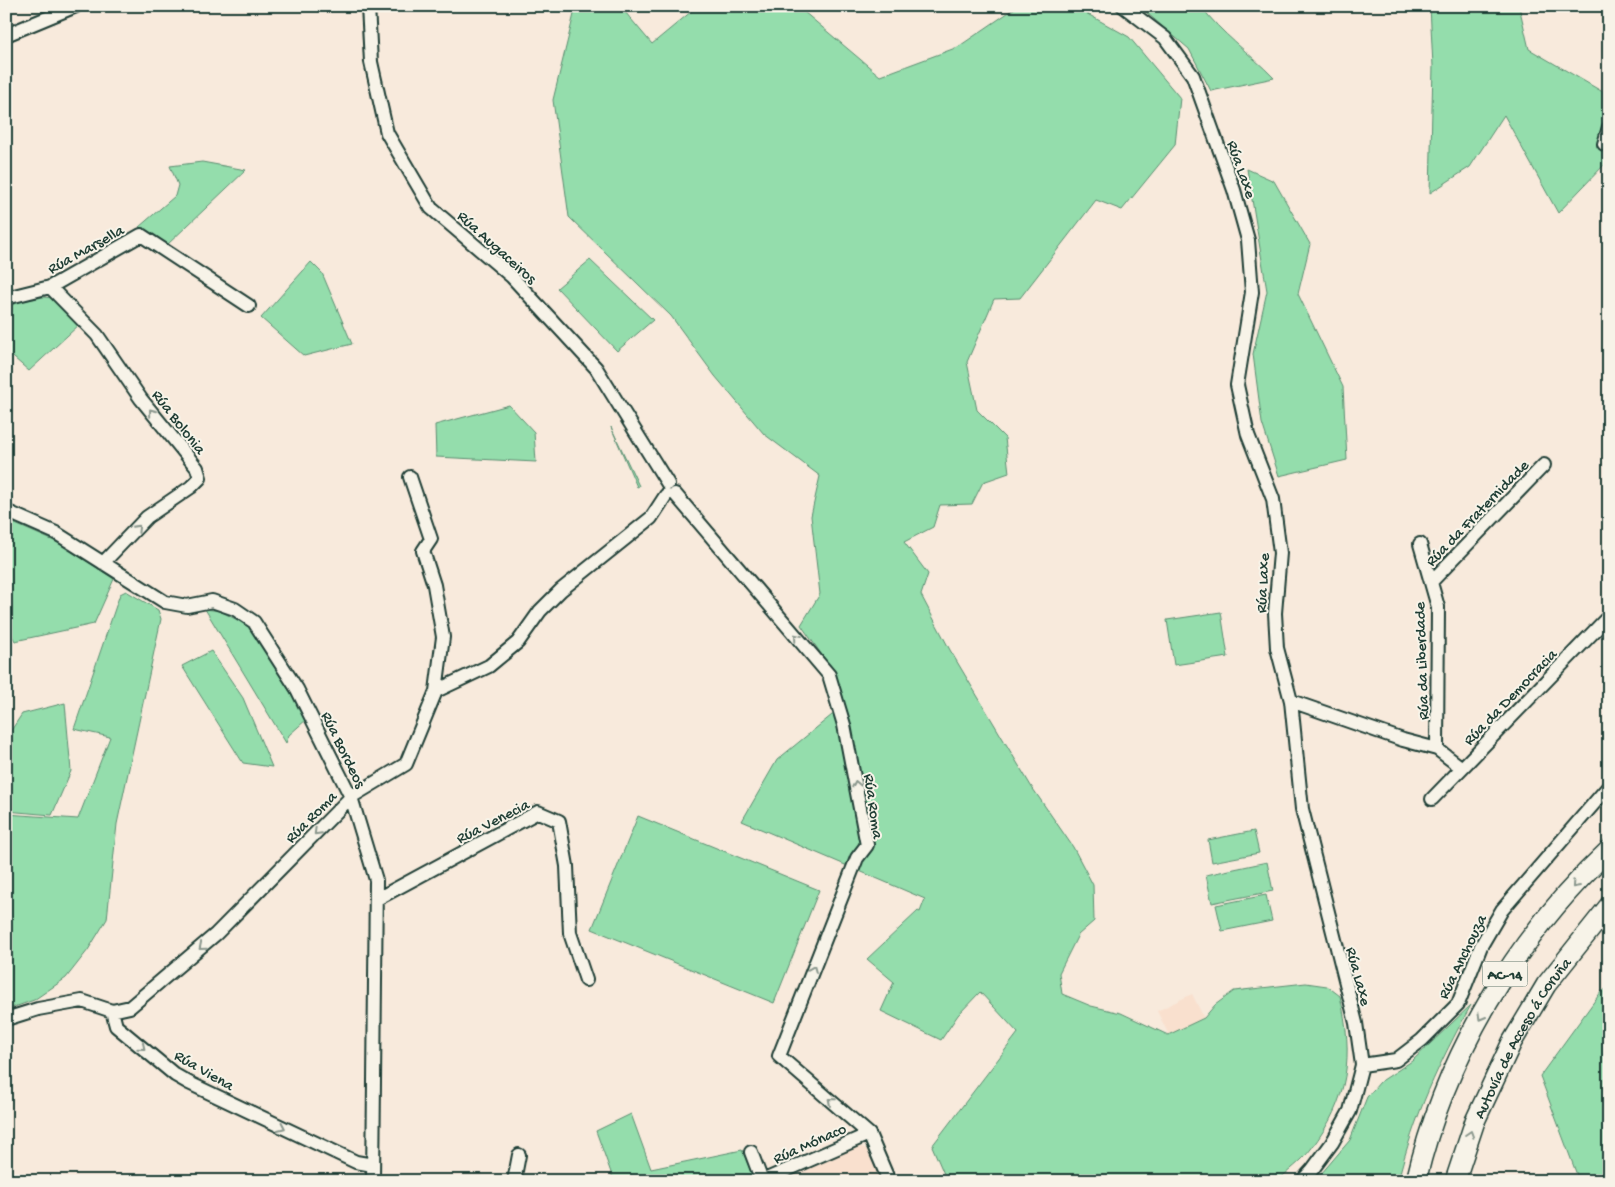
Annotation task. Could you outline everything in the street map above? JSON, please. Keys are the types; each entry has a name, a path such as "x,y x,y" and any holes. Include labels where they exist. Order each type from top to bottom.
{"highway":[{"name":"AC-14","path":"1416,1181 1454,1064 1513,961 1550,913 1609,850"},
{"name":"Autovía de Acceso á Coruña","path":"1455,1181 1475,1120 1512,1042 1546,985 1609,906"}],"street":[{"path":"6,35 76,6"},
{"name":"Rúa Augaceiros","path":"368,6 371,62 387,133 431,208 512,277 596,368 670,491"},
{"name":"Rúa Laxe","path":"1123,6 1165,38 1192,76 1234,190 1248,240 1252,292 1237,385 1248,435 1273,499 1280,553 1275,613 1277,648 1291,701 1302,809 1356,1023 1362,1065 1350,1111 1332,1142 1302,1181"},
{"path":"1604,144 1609,127"},
{"name":"Rúa Marsella","path":"6,298 50,287 141,235 249,306"},
{"name":"Rúa Bolonia","path":"50,287 98,335 142,399 197,468 200,478 191,487 147,518 103,563"},
{"name":"Rúa da Fraternidade","path":"1431,582 1544,465"},
{"name":"Rúa Roma","path":"112,1011 130,1007 216,934 351,798 406,764 436,691 443,637 434,585 423,551 431,539 410,477"},
{"path":"436,691 489,666 518,642 540,611 561,590 651,518 670,491"},
{"name":"Rúa Roma","path":"670,491 829,676 844,725 867,845 857,858 779,1056 869,1134 888,1181"},
{"name":"Rúa Bordeos","path":"6,511 56,533 165,602 186,606 212,602 234,609 254,622 297,689 351,798 376,880 377,899 374,926 373,1181"},
{"name":"Rúa da Liberdade","path":"1420,544 1438,607 1437,749"},
{"name":"Rúa da Democracia","path":"1432,799 1609,616"},
{"path":"1291,701 1403,740 1437,749 1462,768"},
{"name":"Rúa Anchouza","path":"1362,1065 1396,1060 1422,1040 1458,1004 1481,946 1502,910 1609,786"},
{"name":"Rúa Venecia","path":"377,899 538,812 559,821 566,866 570,932 586,980"},
{"path":"6,1019 38,1008 82,1001 112,1011"},
{"name":"Rúa Viena","path":"112,1011 116,1026 175,1075 356,1162 373,1165"},
{"name":"Rúa Mónaco","path":"751,1152 762,1181 869,1134"},
{"path":"514,1181 518,1156"}],"shaded area":[{"path":"1192,994 1204,1018 1169,1035 1157,1011"},
{"path":"857,1146 867,1149 881,1181 784,1181"}],"green space":[{"path":"576,6 620,6 652,44 698,6 797,6 880,76 958,47 1018,6 1073,6 1129,37 1180,98 1175,145 1122,210 1096,200 1020,298 994,299 967,362 977,410 1005,438 1009,473 983,482 972,504 940,505 933,527 904,542 928,574 921,595 950,650 1031,786 1073,847 1093,885 1094,921 1078,935 1059,973 1062,994 1091,1006 1121,1013 1168,1035 1204,1018 1215,1005 1234,991 1306,983 1327,986 1340,996 1347,1038 1347,1058 1341,1094 1324,1131 1311,1149 1277,1181 947,1181 932,1146 1018,1033 980,992 958,1015 941,1040 881,1011 894,982 867,959 918,911 920,912 925,899 742,821 777,760 832,715 837,715 824,658 801,625 820,594 811,516 820,476 764,434 715,376 671,316 569,217 553,100"},
{"path":"1147,6 1201,6 1217,26 1274,78 1211,91 1189,49 1141,8"},
{"path":"1430,6 1519,6 1529,49 1608,95 1605,164 1558,213 1504,115 1470,167 1430,193 1433,66"},
{"path":"202,162 246,170 167,245 139,227 175,196 178,185 170,166"},
{"path":"1247,169 1274,181 1310,244 1298,294 1343,387 1347,460 1279,476 1262,423 1253,354 1267,291"},
{"path":"590,260 653,320 617,351 557,288"},
{"path":"311,262 322,273 352,344 304,356 261,318"},
{"path":"43,297 54,298 80,324 29,371 6,351 6,304"},
{"path":"509,405 534,432 536,462 436,457 435,425"},
{"path":"611,427 639,486 637,487"},
{"path":"6,520 61,544 114,579 94,624 15,641 6,625"},
{"path":"126,591 158,610 161,619 117,824 107,919 88,950 66,978 34,1000 6,1010 6,814 78,819 110,737 74,729 120,594"},
{"path":"205,609 220,611 249,626 307,719 289,735 286,743"},
{"path":"1221,612 1228,657 1174,665 1167,620"},
{"path":"211,651 243,698 272,767 243,763 182,666"},
{"path":"65,703 71,771 52,815 6,811 6,738 22,714"},
{"path":"638,816 819,890 774,1003 592,929"},
{"path":"1254,831 1259,853 1212,862 1208,840"},
{"path":"1267,862 1273,891 1212,903 1206,875"},
{"path":"1266,895 1272,921 1222,931 1216,905"},
{"path":"1609,987 1609,1181 1590,1181 1577,1175 1540,1076 1601,992"},
{"path":"1471,1005 1448,1048 1429,1090 1404,1157 1398,1181 1315,1181 1350,1140 1367,1097 1380,1082 1412,1061"},
{"path":"631,1114 651,1169 742,1150 755,1181 614,1181 596,1131"}]}
